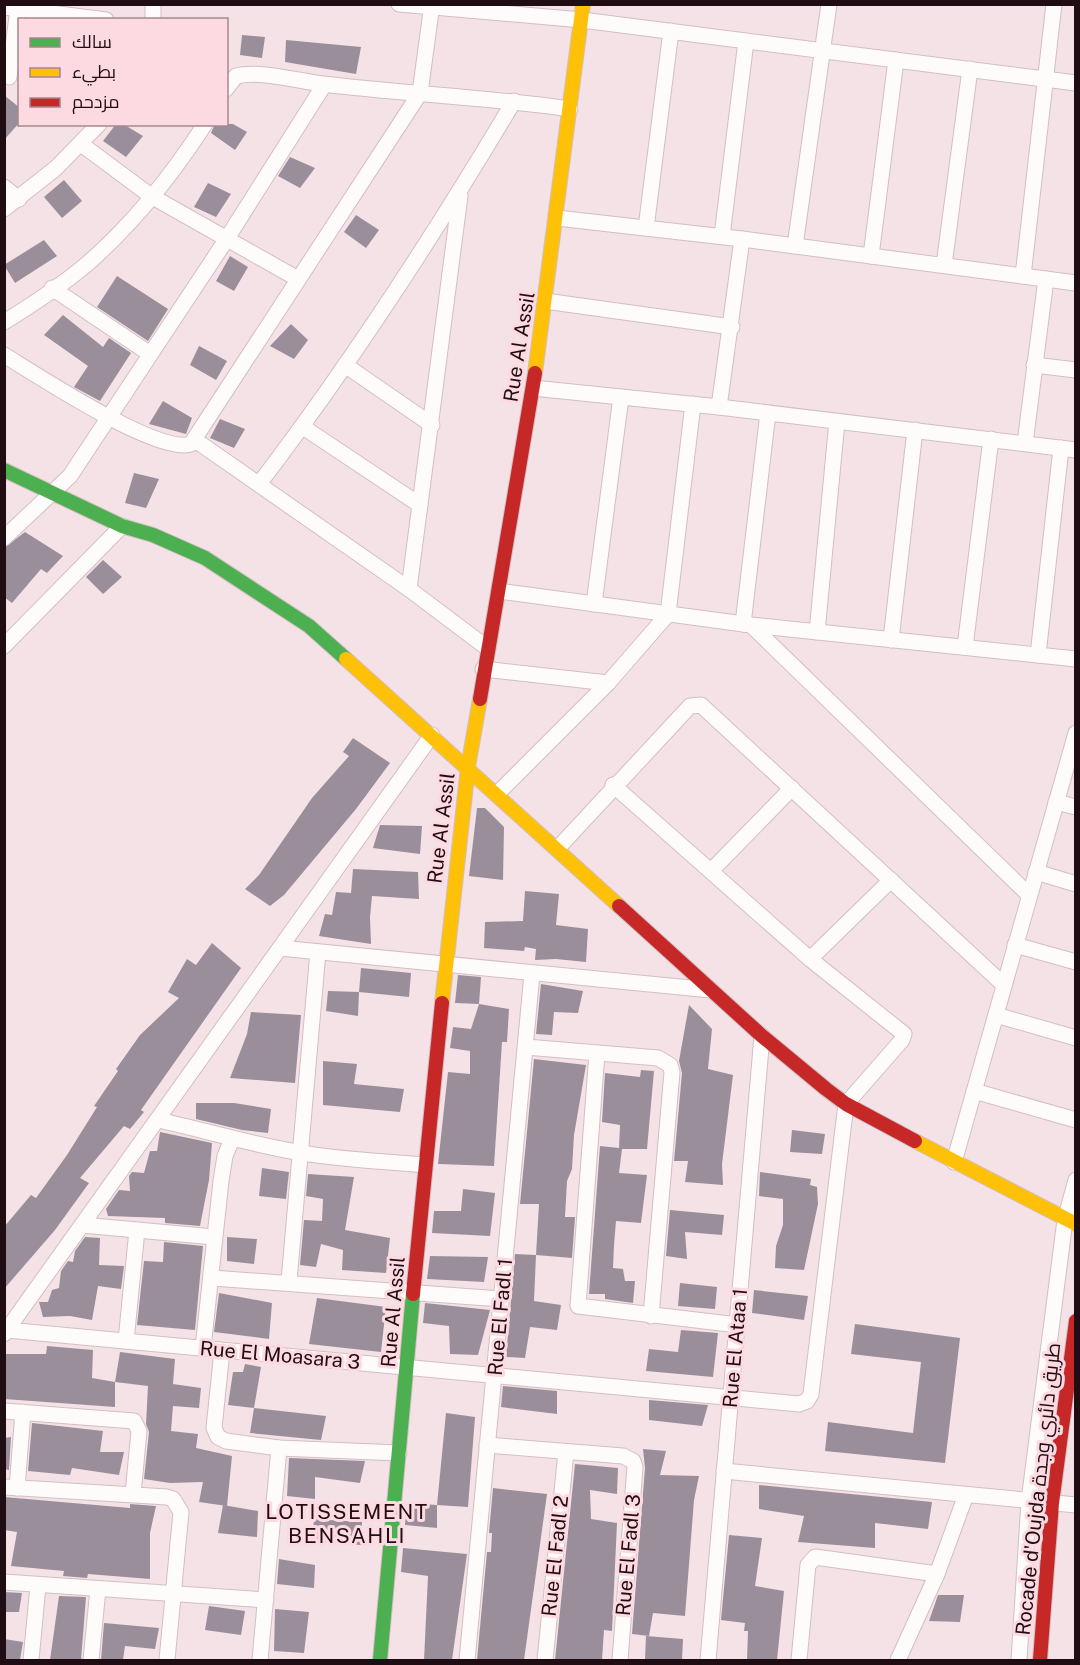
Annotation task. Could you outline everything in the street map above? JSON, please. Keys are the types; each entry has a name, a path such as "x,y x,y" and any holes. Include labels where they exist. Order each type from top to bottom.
{"main road":[{"name":"Rue Al Assil","path":"380,1660 425,1165 468,767 486,647 499,591 533,388 583,12"},
{"path":"4,470 122,526 174,543 243,580 309,626 558,848 762,1036 846,1104 1070,1222"},
{"name":"Rocade d'Oujda طريق دائري وجدة","path":"1040,1660 1066,1504 1076,1321"},
{"name":"Rocade d'Oujda طريق دائري وجدة","path":"1072,1463 1076,1432"}],"street":[{"path":"399,4 583,12 671,31 1076,83"},
{"path":"795,246 829,4"},
{"path":"1023,276 1054,4"},
{"path":"4,355 108,418 175,444 187,445 195,440 420,93 432,6"},
{"path":"11,77 11,8 90,18"},
{"path":"646,228 671,31"},
{"path":"722,236 746,41"},
{"path":"871,256 896,60"},
{"path":"944,265 970,69"},
{"path":"228,86 231,81 242,75 514,101 570,109"},
{"path":"4,538 51,492 70,477 226,240 324,84"},
{"path":"260,484 303,427 461,191 514,101"},
{"path":"4,209 19,199 81,144 97,126"},
{"path":"4,322 85,266 152,196 204,126"},
{"path":"81,144 152,196 298,279"},
{"path":"4,187 19,199"},
{"path":"409,589 461,191"},
{"path":"557,218 742,238 1076,283"},
{"path":"719,407 732,327 742,238"},
{"path":"1025,443 1046,279"},
{"path":"52,288 150,354"},
{"path":"545,301 732,327"},
{"path":"345,365 432,425"},
{"path":"1034,365 1076,370"},
{"path":"533,388 693,404 1068,449 1038,655"},
{"path":"594,604 621,397"},
{"path":"497,794 608,683 668,614 693,404"},
{"path":"747,625 768,413"},
{"path":"817,632 837,421"},
{"path":"303,427 420,505"},
{"path":"891,640 915,430"},
{"path":"965,647 991,439"},
{"path":"195,440 409,589 486,647"},
{"path":"4,646 122,526"},
{"path":"499,591 747,625 1076,659"},
{"path":"747,625 1029,895"},
{"path":"483,669 608,683"},
{"path":"558,848 613,785 690,706 696,704 705,707 1004,985"},
{"path":"954,1162 1076,733"},
{"path":"6,1332 432,735"},
{"path":"613,785 810,959 904,1034 902,1040 846,1104"},
{"path":"711,871 792,788"},
{"path":"1056,802 1076,807"},
{"path":"1036,872 1076,884"},
{"path":"810,959 891,880"},
{"path":"1015,945 1076,962"},
{"path":"280,948 711,990"},
{"path":"289,1281 318,952"},
{"name":"Rue El Fadl 1","path":"467,1660 532,974"},
{"path":"996,1015 1076,1038"},
{"name":"Rue El Ataa 1","path":"708,1660 762,1036"},
{"path":"526,1047 658,1058 665,1060 672,1072 651,1316"},
{"path":"597,1053 577,1302 581,1308 738,1325"},
{"path":"974,1091 1076,1120"},
{"name":"Rue El Moasara 3","path":"6,1332 126,1341 799,1404 807,1401 811,1394 846,1104"},
{"path":"158,1120 299,1153 425,1165"},
{"path":"203,1348 225,1156 232,1139"},
{"path":"1018,1660 1029,1502 1076,1180"},
{"path":"82,1225 214,1237"},
{"path":"126,1341 137,1230"},
{"path":"212,1278 289,1281 501,1299"},
{"path":"222,1350 215,1434 226,1441 279,1448 399,1453"},
{"path":"4,1411 134,1421 139,1431 133,1494"},
{"path":"22,1412 11,1487 167,1497 173,1499 181,1512 168,1660"},
{"path":"487,1444 566,1452"},
{"path":"260,1660 279,1448"},
{"name":"Rue El Fadl 3","path":"566,1452 623,1456 633,1461 636,1467 620,1660"},
{"name":"Rue El Fadl 2","path":"545,1660 566,1452"},
{"path":"724,1471 1066,1504"},
{"path":"898,1660 937,1574 966,1495"},
{"path":"799,1660 808,1565 815,1557 937,1574"},
{"path":"4,1582 266,1600"},
{"path":"31,1660 38,1586"},
{"path":"90,1660 98,1589"}],"building":[{"path":"242,35 265,37 262,58 240,55"},
{"path":"286,40 361,47 356,74 285,62"},
{"path":"4,95 18,106 18,124 4,140"},
{"path":"228,124 233,124 247,132 235,150 211,133 214,126 228,126"},
{"path":"114,126 126,126 143,136 126,157 103,141"},
{"path":"290,157 315,168 300,188 278,176"},
{"path":"64,180 82,201 62,218 44,197"},
{"path":"208,183 231,194 216,217 194,207"},
{"path":"356,215 379,230 366,248 344,232"},
{"path":"44,240 57,256 15,283 4,265"},
{"path":"230,256 248,267 234,291 216,281"},
{"path":"117,276 168,309 148,341 97,307"},
{"path":"63,315 103,347 109,338 131,353 100,401 74,387 88,366 44,335"},
{"path":"291,324 308,340 294,359 270,346"},
{"path":"199,346 227,361 216,380 190,365"},
{"path":"163,401 192,418 186,434 149,424"},
{"path":"220,419 245,429 234,448 210,438"},
{"path":"134,473 159,479 146,508 125,503"},
{"path":"25,532 63,556 47,573 41,569 12,603 4,597 4,548"},
{"path":"103,560 122,577 103,594 86,577"},
{"path":"353,738 390,763 356,809 284,895 270,906 245,889 259,875 312,798 349,756 343,752"},
{"path":"477,808 485,808 504,827 503,880 469,876"},
{"path":"380,825 422,826 420,854 373,848"},
{"path":"353,869 418,872 419,899 372,896 371,944 319,936 325,914 332,915 336,892 351,893"},
{"path":"525,891 559,894 556,925 588,929 586,962 556,959 535,960 536,949 525,947 524,951 484,948 485,922 523,921"},
{"path":"212,943 241,968 141,1110 144,1112 130,1129 124,1126 80,1178 89,1183 55,1230 4,1289 4,1227 31,1195 36,1198 67,1155 97,1107 94,1106 118,1071 116,1069 140,1035 179,998 168,992 187,959 196,965"},
{"path":"361,968 411,973 409,997 359,992"},
{"path":"458,975 481,977 479,1004 455,1003"},
{"path":"541,984 583,991 578,1013 554,1012 552,1035 536,1034"},
{"path":"328,991 359,992 358,1016 326,1011"},
{"path":"479,1004 509,1009 507,1042 502,1042 494,1166 438,1164 448,1072 470,1074 470,1051 450,1048 453,1027 471,1029"},
{"path":"689,1005 712,1029 708,1069 733,1075 722,1164 723,1185 685,1182 688,1161 674,1161 682,1073 679,1061"},
{"path":"251,1012 301,1015 295,1083 230,1078 247,1034"},
{"path":"534,1059 586,1065 574,1135 572,1169 567,1181 565,1217 575,1217 572,1258 536,1255 539,1204 520,1204"},
{"path":"323,1061 357,1064 354,1084 404,1089 400,1112 323,1105"},
{"path":"641,1070 654,1071 647,1149 622,1149 619,1173 647,1175 641,1223 616,1221 613,1268 623,1269 625,1281 635,1281 633,1303 605,1299 605,1294 589,1294 600,1146 619,1148 620,1125 602,1122 605,1073 640,1077"},
{"path":"196,1103 234,1103 271,1109 268,1133 242,1130 196,1119"},
{"path":"792,1130 825,1134 822,1154 790,1152"},
{"path":"160,1132 212,1143 209,1180 200,1226 165,1223 165,1218 108,1216 106,1209 119,1190 130,1191 129,1176 132,1172 144,1173 150,1151 157,1151"},
{"path":"262,1168 289,1172 286,1199 259,1196"},
{"path":"760,1172 811,1179 810,1185 817,1187 818,1204 804,1270 775,1268 776,1246 783,1225 783,1199 759,1196"},
{"path":"308,1174 354,1177 345,1230 390,1238 386,1273 342,1270 343,1250 321,1244 316,1267 300,1265 304,1220 322,1221 323,1199 306,1196"},
{"path":"463,1189 495,1193 490,1236 432,1233 434,1211 461,1211"},
{"path":"670,1210 724,1215 722,1235 685,1232 687,1259 666,1256"},
{"path":"85,1237 100,1238 99,1265 124,1266 121,1289 98,1286 92,1320 70,1316 43,1317 39,1302 48,1302 52,1290 59,1288 61,1271 68,1261 73,1262 75,1251"},
{"path":"227,1237 257,1239 254,1264 227,1261"},
{"path":"164,1242 203,1246 195,1330 137,1325 144,1261 163,1262"},
{"path":"515,1254 536,1255 534,1301 561,1305 557,1330 530,1327 525,1358 506,1357"},
{"path":"430,1256 488,1257 484,1282 427,1279"},
{"path":"680,1283 717,1287 715,1309 678,1306"},
{"path":"754,1290 808,1296 804,1320 752,1313"},
{"path":"219,1293 272,1303 269,1339 214,1332"},
{"path":"317,1298 386,1307 381,1352 309,1344"},
{"path":"425,1303 490,1310 478,1355 450,1354 449,1326 423,1323"},
{"path":"855,1324 960,1338 945,1463 825,1451 828,1422 913,1433 921,1362 851,1354"},
{"path":"681,1330 718,1333 713,1377 646,1371 649,1349 678,1352"},
{"path":"47,1346 93,1350 92,1378 115,1382 115,1407 4,1399 4,1354 46,1354"},
{"path":"120,1352 175,1359 173,1384 201,1388 199,1408 173,1406 171,1431 198,1434 196,1448 232,1456 227,1506 199,1502 203,1482 170,1483 144,1479 149,1432 146,1424 148,1386 115,1382"},
{"path":"245,1364 261,1367 254,1408 228,1405 233,1372 243,1372"},
{"path":"503,1386 557,1391 557,1414 501,1407"},
{"path":"649,1400 708,1405 702,1426 649,1420"},
{"path":"254,1408 326,1416 321,1440 250,1433"},
{"path":"446,1413 475,1417 468,1507 437,1505"},
{"path":"32,1423 103,1431 100,1452 124,1452 119,1475 72,1468 70,1475 28,1471"},
{"path":"11,1437 9,1470 4,1469 4,1438"},
{"path":"643,1449 666,1451 660,1475 699,1476 694,1500 685,1616 653,1613 649,1636 632,1634 645,1468"},
{"path":"289,1458 365,1461 360,1483 315,1477 315,1499 287,1496"},
{"path":"575,1464 618,1468 617,1494 590,1490 591,1519 617,1523 612,1631 604,1630 602,1660 555,1660"},
{"path":"759,1485 932,1502 928,1529 875,1523 875,1548 798,1542 804,1516 759,1509"},
{"path":"493,1488 547,1494 524,1660 477,1660 487,1552 491,1552 492,1533 489,1533"},
{"path":"4,1497 130,1508 130,1504 156,1506 150,1533 150,1579 88,1574 87,1578 63,1576 64,1571 11,1566 17,1532 4,1530"},
{"path":"407,1503 437,1505 437,1528 405,1525"},
{"path":"223,1505 258,1511 257,1537 218,1533"},
{"path":"314,1519 362,1522 361,1545 312,1541"},
{"path":"729,1535 762,1538 755,1586 784,1591 777,1660 747,1660 748,1631 744,1631 745,1623 721,1620"},
{"path":"403,1548 467,1554 452,1660 424,1660 428,1576 401,1572"},
{"path":"279,1559 315,1565 314,1588 277,1584"},
{"path":"4,1592 22,1593 19,1612 4,1612"},
{"path":"938,1595 964,1595 960,1622 929,1621"},
{"path":"59,1596 86,1597 81,1660 50,1660"},
{"path":"209,1606 245,1611 241,1635 205,1630"},
{"path":"275,1609 309,1612 304,1653 274,1651"},
{"path":"104,1623 159,1628 155,1649 125,1646 123,1660 101,1660"},
{"path":"646,1636 683,1639 682,1660 645,1660"},
{"path":"4,1639 23,1642 20,1660 4,1660"}],"traffic: fast":[{"path":"4,470 122,526 153,535 205,558 309,626 346,659"},
{"path":"380,1660 413,1294"}],"traffic: slow":[{"path":"535,373 583,4"},
{"path":"346,659 619,906"},
{"path":"442,1003 468,767 480,699"},
{"path":"915,1141 1076,1224"}],"traffic: jam":[{"path":"480,699 535,373"},
{"path":"619,906 762,1036 826,1089 846,1104 915,1141"},
{"path":"413,1294 442,1003"},
{"path":"1040,1660 1052,1503 1076,1321"}],"district":[{"name":"LOTISSEMENT BENSAHLI","path":"347,1524"}]}
